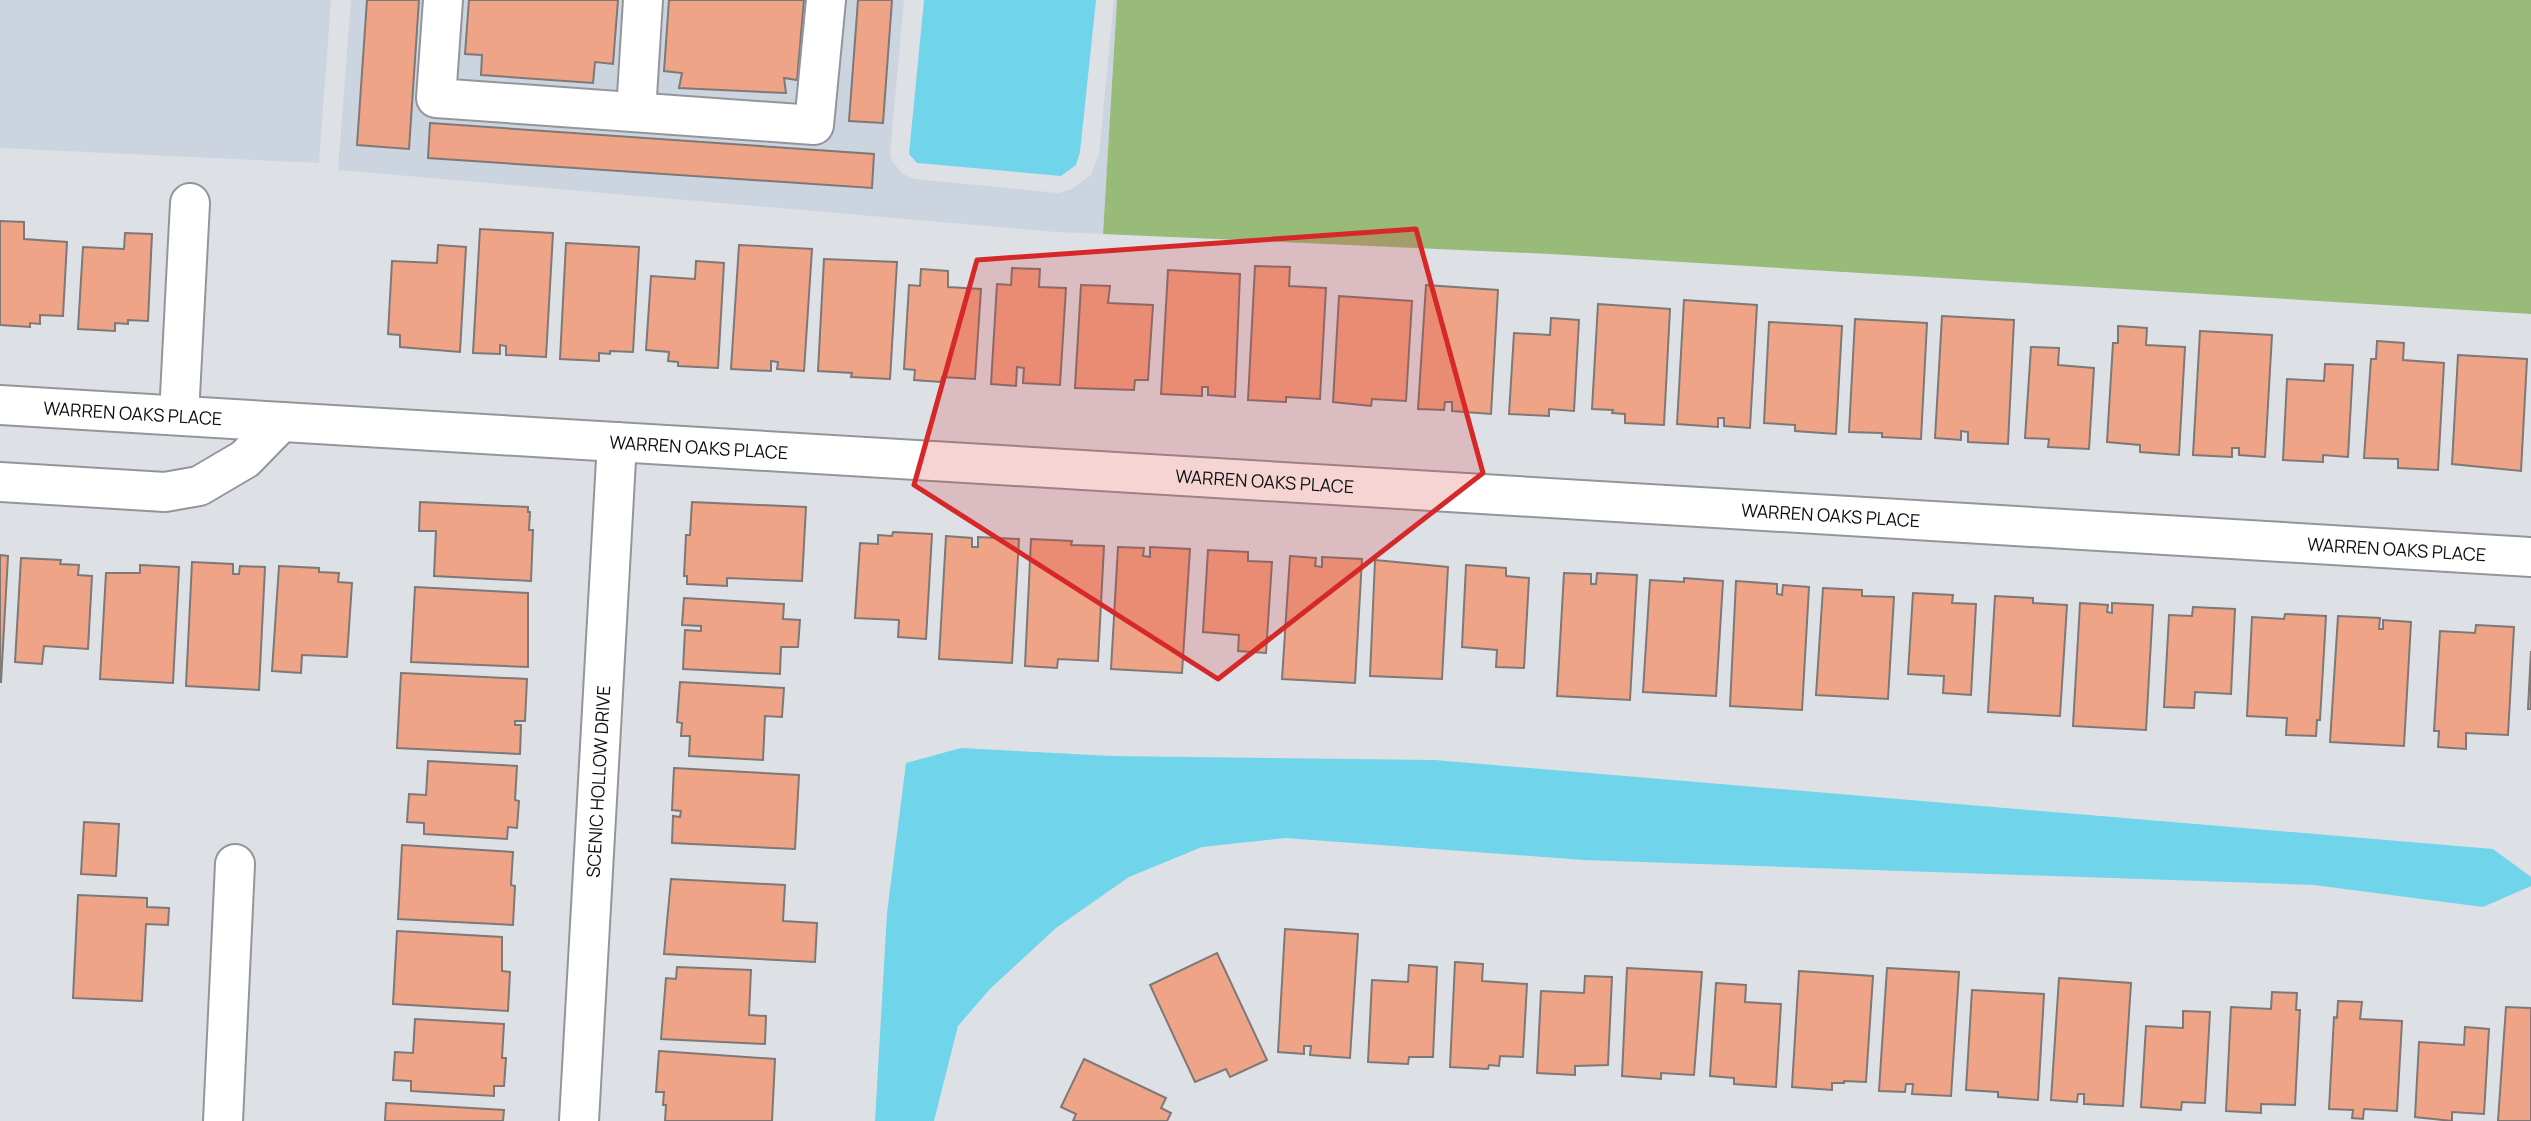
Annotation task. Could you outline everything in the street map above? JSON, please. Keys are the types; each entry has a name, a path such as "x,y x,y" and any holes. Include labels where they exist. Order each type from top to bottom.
{"street":[{"path":"443,0 436,98 814,125 826,0"},
{"path":"636,112 643,0"},
{"path":"178,415 190,203"},
{"name":"WARREN OAKS PLACE","path":"0,405 2531,557"},
{"path":"0,482 164,492 199,486 245,458 281,422"},
{"name":"SCENIC HOLLOW DRIVE","path":"579,1121 617,442"},
{"path":"223,1121 235,864"}],"highlighted area":[{"path":"1416,229 1483,473 1218,679 914,485 977,260"}],"shaded area":[{"path":"0,0 331,0 319,163 0,148"},
{"path":"351,0 904,0 890,153 892,161 903,174 915,179 1058,193 1072,189 1091,175 1099,154 1114,0 1117,0 1103,234 338,170"}],"green space":[{"path":"1117,0 2531,0 2531,314 1551,254 1103,234"}],"water":[{"path":"924,0 1096,0 1080,152 1076,165 1061,176 917,163 909,154"},
{"path":"961,748 1111,756 1435,760 2493,849 2531,877 2531,886 2483,907 2314,885 1584,860 1285,838 1202,847 1129,877 1056,928 990,989 958,1026 934,1121 875,1121 887,913 906,763"}],"building":[{"path":"367,0 419,0 409,149 357,145"},
{"path":"469,0 618,0 613,64 595,62 593,83 481,75 482,55 465,54"},
{"path":"669,0 804,0 797,80 784,78 786,93 679,88 682,73 664,71"},
{"path":"858,0 892,0 883,123 849,121"},
{"path":"430,123 874,154 872,188 428,158"},
{"path":"0,221 24,222 24,239 67,242 63,316 40,315 40,324 30,323 30,327 0,325"},
{"path":"480,229 553,233 546,357 506,355 506,346 500,345 500,354 473,353"},
{"path":"125,233 152,234 148,321 128,320 128,324 115,323 115,331 78,329 83,247 124,249"},
{"path":"566,243 639,247 633,352 599,353 599,361 560,359"},
{"path":"438,245 466,247 460,352 400,347 400,335 388,334 392,261 437,263"},
{"path":"739,245 812,249 804,371 777,369 778,362 771,361 771,371 731,369"},
{"path":"824,259 897,262 890,379 851,377 852,373 818,371"},
{"path":"696,261 724,263 718,368 678,366 678,362 668,361 669,352 646,350 651,276 695,279"},
{"path":"1255,266 1290,267 1289,286 1326,288 1320,399 1286,397 1286,402 1248,400"},
{"path":"1012,268 1040,269 1039,287 1066,288 1060,385 1023,383 1024,368 1017,367 1016,386 991,384 997,284 1011,285"},
{"path":"921,269 948,271 948,287 981,289 975,379 942,377 941,382 914,380 915,370 904,369 909,285 920,286"},
{"path":"1168,270 1240,274 1235,397 1208,395 1208,387 1202,387 1202,396 1161,394"},
{"path":"1081,285 1110,286 1108,303 1153,305 1148,380 1135,380 1134,390 1075,388"},
{"path":"1426,285 1498,290 1491,414 1452,411 1452,402 1445,402 1444,410 1418,409"},
{"path":"1339,296 1412,301 1406,401 1372,399 1371,406 1333,402"},
{"path":"1684,300 1757,305 1750,428 1724,426 1724,418 1718,418 1718,427 1677,424"},
{"path":"1598,304 1670,309 1664,425 1625,423 1625,414 1612,413 1613,410 1592,409"},
{"path":"1942,316 2014,320 2008,444 1968,442 1968,432 1961,431 1961,440 1935,438"},
{"path":"1551,318 1579,320 1574,411 1549,409 1549,416 1509,414 1514,333 1550,335"},
{"path":"1855,319 1927,323 1921,439 1882,437 1882,433 1849,432"},
{"path":"1769,322 1842,326 1836,434 1795,431 1795,425 1764,423"},
{"path":"2118,326 2147,328 2146,345 2185,347 2179,455 2140,452 2140,445 2107,442 2113,343 2118,343"},
{"path":"2200,331 2272,335 2265,457 2239,455 2239,448 2232,448 2232,457 2193,455"},
{"path":"2377,341 2404,343 2403,360 2444,363 2438,470 2398,468 2398,459 2364,458 2371,359 2376,359"},
{"path":"2031,347 2059,348 2058,365 2094,368 2089,449 2048,447 2049,439 2025,438"},
{"path":"2458,355 2527,359 2521,471 2452,464"},
{"path":"2325,364 2353,365 2348,457 2323,455 2323,462 2283,460 2287,379 2324,381"},
{"path":"420,502 528,507 529,530 533,530 531,581 434,576 436,531 419,531"},
{"path":"692,502 806,507 802,581 727,578 727,586 687,584 687,576 684,576 686,535 690,535"},
{"path":"893,532 932,534 926,639 898,637 899,620 855,618 860,543 878,544 878,535 892,536"},
{"path":"946,536 972,538 972,547 978,547 978,537 1019,539 1012,663 939,659"},
{"path":"1031,539 1072,541 1071,545 1104,546 1098,661 1058,659 1057,668 1025,666"},
{"path":"1118,547 1144,548 1143,556 1150,557 1150,547 1190,549 1182,673 1111,669"},
{"path":"1208,550 1248,552 1248,561 1272,562 1266,653 1238,651 1239,635 1203,632"},
{"path":"0,555 8,556 1,682 0,682"},
{"path":"1290,556 1316,558 1315,566 1322,567 1322,557 1362,559 1355,683 1282,679"},
{"path":"21,558 61,560 60,564 79,565 78,575 92,576 88,649 44,646 42,664 15,662"},
{"path":"1375,560 1448,567 1442,679 1370,676"},
{"path":"192,562 233,564 233,574 239,574 240,566 265,567 259,690 186,686"},
{"path":"140,565 179,567 173,683 100,679 106,573 140,573"},
{"path":"1466,565 1506,568 1506,576 1529,578 1524,668 1496,667 1497,650 1462,647"},
{"path":"279,566 319,568 319,572 339,573 338,582 352,583 347,657 302,655 301,673 272,671"},
{"path":"1564,573 1591,574 1591,584 1596,584 1597,573 1637,575 1630,700 1557,696"},
{"path":"1684,578 1723,581 1716,696 1643,692 1650,580 1684,582"},
{"path":"1736,581 1777,584 1777,594 1782,595 1783,585 1809,587 1802,710 1730,706"},
{"path":"415,587 528,593 528,667 411,662"},
{"path":"1823,588 1862,590 1862,596 1894,597 1888,699 1816,695"},
{"path":"1913,593 1953,595 1952,603 1976,604 1971,695 1943,693 1944,676 1908,674"},
{"path":"1995,596 2033,598 2033,603 2067,605 2060,716 1988,712"},
{"path":"684,598 784,604 783,619 800,620 798,647 781,647 780,674 683,669 685,630 701,631 701,626 682,625"},
{"path":"2080,603 2108,605 2107,612 2112,613 2112,603 2153,605 2146,730 2073,726"},
{"path":"2193,607 2235,609 2231,694 2195,692 2194,708 2164,707 2169,615 2192,616"},
{"path":"2285,614 2326,616 2320,720 2317,720 2316,736 2286,735 2287,718 2247,716 2252,617 2284,619"},
{"path":"2338,616 2380,618 2379,629 2383,629 2383,620 2411,622 2404,746 2330,742"},
{"path":"2476,625 2514,627 2508,735 2466,733 2466,749 2438,747 2439,731 2434,731 2440,631 2475,633"},
{"path":"2531,651 2531,709 2528,709"},
{"path":"401,673 527,679 525,721 515,721 515,725 521,725 520,754 397,748"},
{"path":"680,682 784,688 782,717 765,716 763,760 689,756 690,736 681,736 682,723 677,722"},
{"path":"428,761 517,766 517,828 508,827 507,839 424,834 424,823 407,822 409,794 426,795"},
{"path":"674,768 799,775 795,849 672,843 673,816 680,817 681,811 672,810"},
{"path":"84,822 119,824 116,876 81,874"},
{"path":"402,845 513,852 513,925 398,919"},
{"path":"671,879 785,885 783,921 817,923 815,962 664,954"},
{"path":"78,895 147,898 147,907 169,908 168,925 146,924 142,1001 73,998"},
{"path":"1285,929 1358,934 1350,1058 1310,1055 1311,1046 1304,1046 1304,1054 1278,1052"},
{"path":"397,931 502,937 502,971 510,972 508,1011 393,1004"},
{"path":"1217,953 1267,1060 1230,1077 1226,1069 1195,1082 1150,985"},
{"path":"1455,962 1483,964 1482,981 1527,984 1523,1057 1500,1056 1499,1066 1489,1065 1488,1069 1450,1067"},
{"path":"1409,965 1437,967 1433,1057 1409,1057 1408,1064 1368,1062 1372,980 1408,982"},
{"path":"677,967 751,970 749,1015 766,1016 765,1044 661,1039 666,978 676,979"},
{"path":"1627,968 1702,972 1694,1075 1661,1073 1661,1079 1622,1076"},
{"path":"1887,968 1959,972 1951,1096 1912,1094 1913,1084 1906,1084 1905,1092 1879,1091"},
{"path":"1799,971 1873,976 1866,1082 1832,1083 1832,1090 1792,1087"},
{"path":"1585,976 1612,977 1608,1065 1575,1066 1575,1075 1537,1073 1541,991 1584,993"},
{"path":"2059,978 2131,983 2123,1106 2084,1104 2084,1094 2078,1094 2077,1102 2051,1100"},
{"path":"1716,983 1746,985 1745,1002 1781,1004 1776,1087 1734,1084 1734,1078 1710,1076"},
{"path":"1972,990 2044,994 2038,1100 1998,1097 1998,1092 1966,1090"},
{"path":"2272,992 2297,993 2296,1010 2300,1010 2295,1105 2261,1104 2261,1113 2226,1111 2231,1007 2271,1009"},
{"path":"2338,1001 2362,1002 2360,1019 2402,1021 2397,1111 2364,1109 2363,1119 2352,1118 2353,1110 2329,1109 2334,1017 2337,1018"},
{"path":"2506,1007 2531,1008 2531,1121 2498,1121"},
{"path":"2183,1011 2210,1012 2205,1103 2182,1102 2181,1110 2141,1107 2146,1026 2183,1028"},
{"path":"415,1019 504,1024 504,1086 494,1086 494,1096 411,1091 411,1081 393,1080 395,1052 413,1053"},
{"path":"2465,1027 2489,1029 2484,1114 2452,1112 2452,1121 2415,1117 2419,1042 2464,1045"},
{"path":"659,1051 775,1059 772,1121 665,1121 664,1092 656,1092"},
{"path":"1084,1059 1166,1098 1161,1108 1171,1113 1167,1121 1073,1121 1076,1114 1061,1107"},
{"path":"386,1103 504,1110 503,1121 385,1121"}]}
